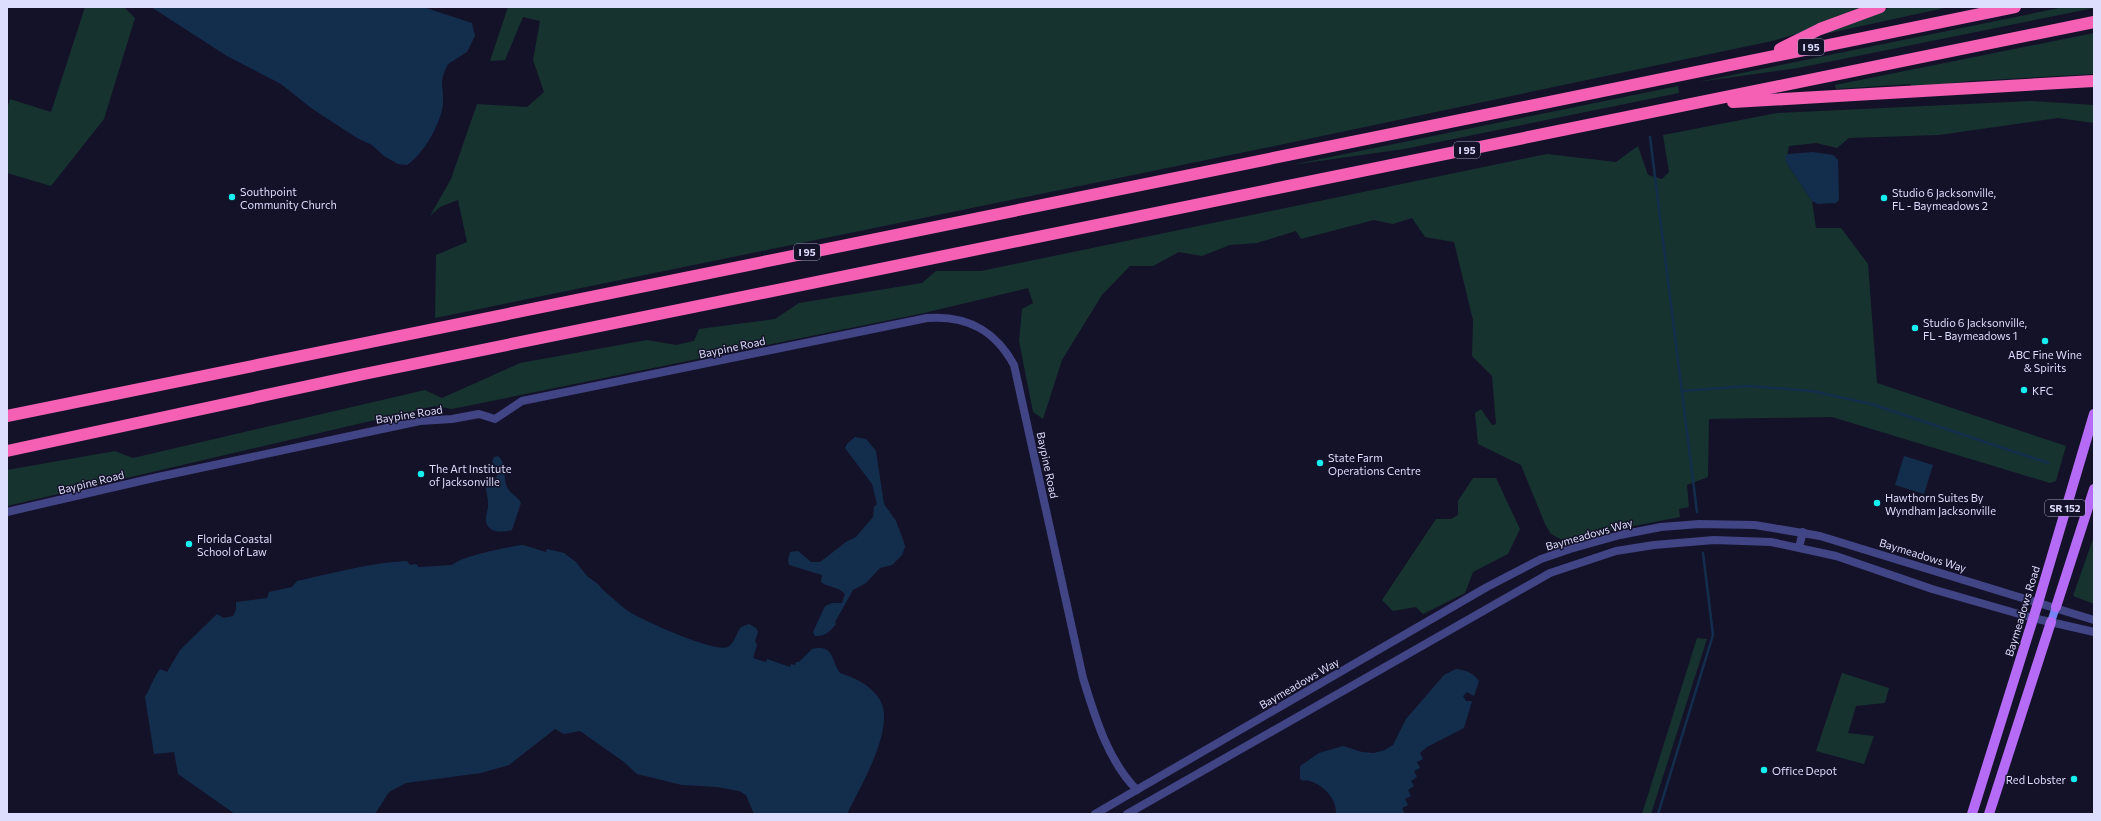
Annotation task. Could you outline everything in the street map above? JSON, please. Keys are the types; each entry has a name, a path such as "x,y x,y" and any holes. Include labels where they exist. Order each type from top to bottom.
{"highway":[{"path":"1765,56 1820,29 1880,7"},
{"name":"I 95","path":"7,416 1765,56 2015,7"},
{"name":"I 95","path":"7,451 379,371 2094,22"},
{"path":"1691,104 2093,82"}],"main road":[{"name":"Baymeadows Road","path":"1972,814 2038,602 2094,414"},
{"name":"SR 152","path":"1989,814 2094,489"}],"street":[{"name":"Baypine Road","path":"7,512 173,474 420,422 452,419 479,414 495,419 522,401 927,318 951,318 964,321 986,332 1002,346 1014,364 1083,678 1092,708 1111,754 1125,778 1137,790"},
{"name":"Baymeadows Way","path":"1095,814 1487,587 1541,559 1570,548 1620,534 1661,527 1699,524 1755,525 1804,532 2056,607 2094,620"},
{"path":"1799,547 1804,532"},
{"path":"1128,814 1550,573 1616,551 1654,545 1714,540 1771,542 1836,556 1932,589 2033,618 2094,632"}],"green space":[{"path":"85,7 124,7 135,18 104,119 51,186 7,173 7,109 10,99 51,112"},
{"path":"508,7 1870,7 1813,29 1772,41 1289,143 435,318 436,255 467,242 458,200 440,207 430,216 451,179 477,104 527,107 544,92 533,60 540,21 523,17 505,60 490,61"},
{"path":"1892,7 1949,7 1811,37"},
{"path":"2064,7 2094,8 1798,68 1698,82"},
{"path":"2094,33 2094,74 1970,81 1913,88 1910,84 1836,89 1835,85"},
{"path":"1678,86 1679,93 1404,149 1291,165"},
{"path":"2031,101 2094,105 2094,123 2058,118 1939,135 1849,138 1837,148 1816,143 1789,146 1786,162 1812,201 1816,228 1841,228 1868,264 1877,383 2066,446 2056,481 2050,483 1832,417 1709,419 1708,477 1687,485 1689,507 1679,509 1680,517 1562,540 1551,534 1545,524 1521,465 1478,444 1475,413 1481,409 1492,425 1496,424 1492,376 1472,356 1473,320 1454,242 1425,237 1412,218 1393,224 1374,220 1301,239 1296,231 1257,243 1230,245 1202,256 1179,252 1153,266 1130,266 1102,295 1062,360 1043,419 1033,412 1019,341 1022,309 1033,303 1028,288 924,313 452,409 435,406 7,506 7,470 115,451 133,458 425,390 442,398 520,363 647,340 676,345 694,341 699,329 775,319 799,303 922,283 936,271 981,271 1547,154 1616,162 1638,146 1648,175 1662,179 1669,172 1663,135 1777,113"},
{"path":"1473,478 1496,478 1520,529 1508,554 1473,572 1465,593 1423,614 1416,607 1393,611 1382,600 1436,519 1451,519 1458,515 1458,501"},
{"path":"2094,536 2094,604 2073,596"},
{"path":"1697,638 1707,639 1651,814 1642,814"},
{"path":"1842,673 1889,688 1885,703 1856,706 1848,733 1874,736 1864,764 1816,751"}],"water":[{"path":"151,7 423,7 472,23 475,36 467,52 448,64 442,80 443,103 439,119 425,146 407,165 398,164 384,156 372,145 357,138 311,108 281,84 227,56"},
{"path":"1813,152 1833,155 1838,160 1839,200 1836,203 1818,204 1812,201 1786,162 1785,156 1788,154"},
{"path":"855,437 866,439 876,451 884,504 896,521 905,547 902,555 892,565 880,568 866,583 853,590 832,629 827,633 815,636 813,632 825,606 832,603 842,603 845,594 842,591 821,582 822,575 789,565 788,560 790,552 798,551 811,562 820,562 846,542 856,537 873,517 874,507 877,504 872,484 845,448 847,444"},
{"path":"498,456 502,462 507,487 521,503 512,530 504,532 491,529 486,523 488,503 486,484 493,481 497,476 499,470 492,462 494,457"},
{"path":"1904,456 1933,465 1924,494 1895,485"},
{"path":"523,545 546,552 547,549 564,553 576,562 587,576 629,612 666,630 710,646 721,648 728,647 732,643 739,629 749,624 756,628 758,632 755,641 757,645 753,658 766,662 767,659 790,667 791,664 795,665 796,662 799,662 812,649 819,648 828,651 840,673 857,680 872,690 880,700 884,712 880,741 867,773 847,814 754,814 746,795 739,791 717,787 682,785 637,774 624,762 580,731 564,734 555,729 509,765 481,773 406,783 389,792 375,814 235,814 178,774 174,752 154,754 145,697 156,676 160,669 167,672 180,650 217,614 224,618 233,616 236,610 236,602 267,598 269,592 292,587 297,581 352,569 407,561 410,565 416,564 419,567 452,565 474,555 507,547"},
{"path":"1456,669 1469,672 1479,681 1474,696 1467,692 1463,696 1466,701 1472,701 1464,728 1427,747 1420,753 1423,759 1417,762 1420,768 1414,771 1417,777 1411,781 1414,786 1408,790 1411,796 1405,799 1408,805 1402,808 1405,814 1336,814 1334,802 1327,792 1317,784 1300,779 1300,766 1319,753 1343,746 1362,752 1374,753 1385,750 1393,745 1406,719 1444,675"}],"waterway":[{"path":"1650,137 1697,512"},
{"path":"1682,391 1748,386 1812,391 1871,404 2048,463"},
{"path":"1658,814 1713,635 1703,553"}],"place":[{"name":"Southpoint Community Church","path":"232,197"},
{"name":"Studio 6 Jacksonville, FL - Baymeadows 2","path":"1884,198"},
{"name":"Studio 6 Jacksonville, FL - Baymeadows 1","path":"1915,328"},
{"name":"ABC Fine Wine & Spirits","path":"2045,341"},
{"name":"KFC","path":"2024,390"},
{"name":"State Farm Operations Centre","path":"1320,463"},
{"name":"The Art Institute of Jacksonville","path":"421,474"},
{"name":"Hawthorn Suites By Wyndham Jacksonville","path":"1877,503"},
{"name":"Florida Coastal School of Law","path":"189,544"},
{"name":"Office Depot","path":"1764,770"},
{"name":"Red Lobster","path":"2074,779"}]}
